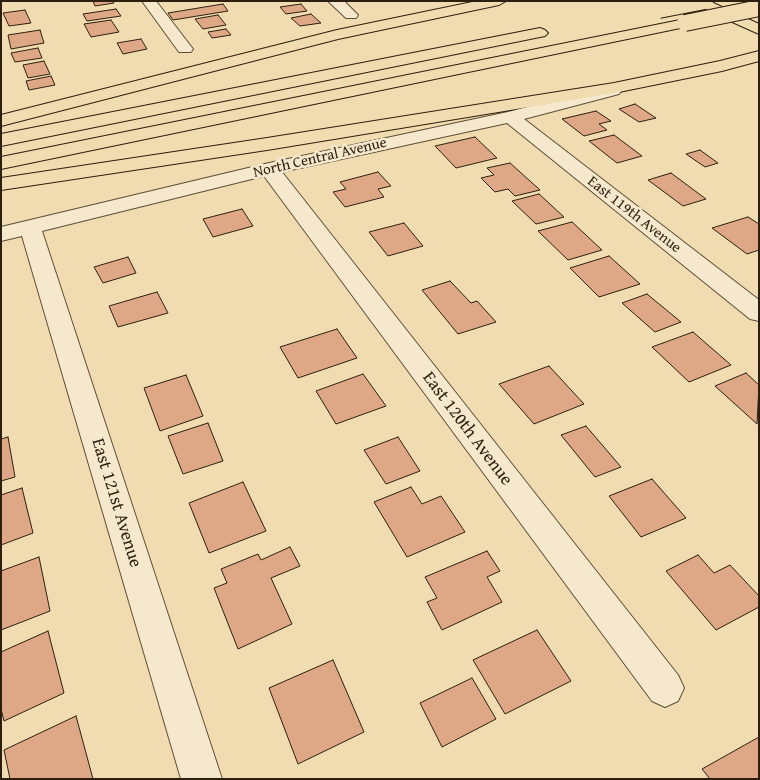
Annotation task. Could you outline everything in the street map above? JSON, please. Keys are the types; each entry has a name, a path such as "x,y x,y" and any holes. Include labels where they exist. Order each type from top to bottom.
{"main road":[{"path":"1,121 337,35 500,1"},
{"path":"697,1 759,30"},
{"path":"641,13 705,1"},
{"path":"720,1 759,20"},
{"path":"1,163 759,8"},
{"path":"1,140 558,30"},
{"path":"1,184 277,142 639,83 722,66 759,56"},
{"path":"722,66 759,64"}],"street":[{"path":"149,1 185,49"},
{"path":"335,1 351,15"},
{"name":"North Central Avenue","path":"16,230 270,169 510,117 639,83"},
{"name":"East 119th Avenue","path":"510,117 759,314"},
{"name":"East 120th Avenue","path":"270,169 665,688"},
{"name":"East 121st Avenue","path":"16,230 202,779"}],"building":[{"path":"93,1 113,1 114,3 95,6"},
{"path":"223,4 228,11 173,20 168,13"},
{"path":"301,4 307,11 286,14 280,7"},
{"path":"116,9 121,16 87,21 83,14"},
{"path":"25,10 31,23 9,26 3,13"},
{"path":"311,14 321,23 300,26 291,18"},
{"path":"218,15 226,25 203,29 195,19"},
{"path":"111,20 119,32 91,37 84,24"},
{"path":"226,29 231,35 212,38 208,32"},
{"path":"40,30 44,43 11,49 8,35"},
{"path":"141,39 147,49 123,54 117,43"},
{"path":"38,48 42,58 15,62 11,53"},
{"path":"44,61 50,74 28,78 23,65"},
{"path":"51,76 55,85 29,90 26,81"},
{"path":"635,104 656,118 639,122 619,109"},
{"path":"596,111 611,121 599,124 607,130 584,136 562,119"},
{"path":"614,135 642,156 617,163 589,141"},
{"path":"475,137 497,158 456,168 435,146"},
{"path":"700,150 718,163 705,167 686,154"},
{"path":"510,163 540,190 515,196 508,189 495,192 481,178 494,175 487,168"},
{"path":"378,172 391,186 378,189 384,197 345,207 333,192 346,189 340,182"},
{"path":"671,173 706,199 683,206 648,180"},
{"path":"539,194 564,217 536,224 512,201"},
{"path":"242,209 253,226 213,237 203,219"},
{"path":"748,217 759,224 759,250 747,254 712,228"},
{"path":"572,222 602,250 568,260 538,231"},
{"path":"404,223 423,246 388,256 369,232"},
{"path":"609,256 640,284 599,297 570,268"},
{"path":"128,257 136,273 103,283 94,267"},
{"path":"450,281 471,303 477,301 496,322 458,334 422,290"},
{"path":"157,292 168,313 118,327 109,306"},
{"path":"647,294 681,322 655,332 622,303"},
{"path":"337,329 357,358 298,378 280,347"},
{"path":"693,332 731,365 689,382 652,347"},
{"path":"549,366 584,404 534,424 499,384"},
{"path":"746,373 759,385 757,424 715,386"},
{"path":"363,374 386,406 336,424 316,391"},
{"path":"186,375 203,416 160,431 144,388"},
{"path":"208,423 223,461 183,474 168,436"},
{"path":"586,426 621,467 595,477 561,435"},
{"path":"8,437 15,477 1,481 1,439"},
{"path":"398,437 420,471 386,484 364,450"},
{"path":"652,479 686,518 641,537 609,496"},
{"path":"243,482 266,531 209,553 189,503"},
{"path":"411,487 422,504 441,496 465,532 407,557 374,502"},
{"path":"22,488 33,533 1,545 1,495"},
{"path":"290,547 300,566 271,578 292,624 238,649 214,588 227,583 221,569 258,554 261,560"},
{"path":"487,551 500,571 487,577 502,602 442,630 427,602 437,598 425,577"},
{"path":"698,555 714,573 730,565 759,596 759,607 716,630 666,571"},
{"path":"39,557 50,611 1,630 1,571"},
{"path":"537,630 571,681 505,714 473,660"},
{"path":"48,631 64,693 4,721 1,709 1,652"},
{"path":"333,660 364,732 298,764 269,688"},
{"path":"472,678 496,719 442,747 420,703"},
{"path":"76,716 93,779 10,779 4,750"},
{"path":"759,737 759,779 710,779 702,769"}]}
